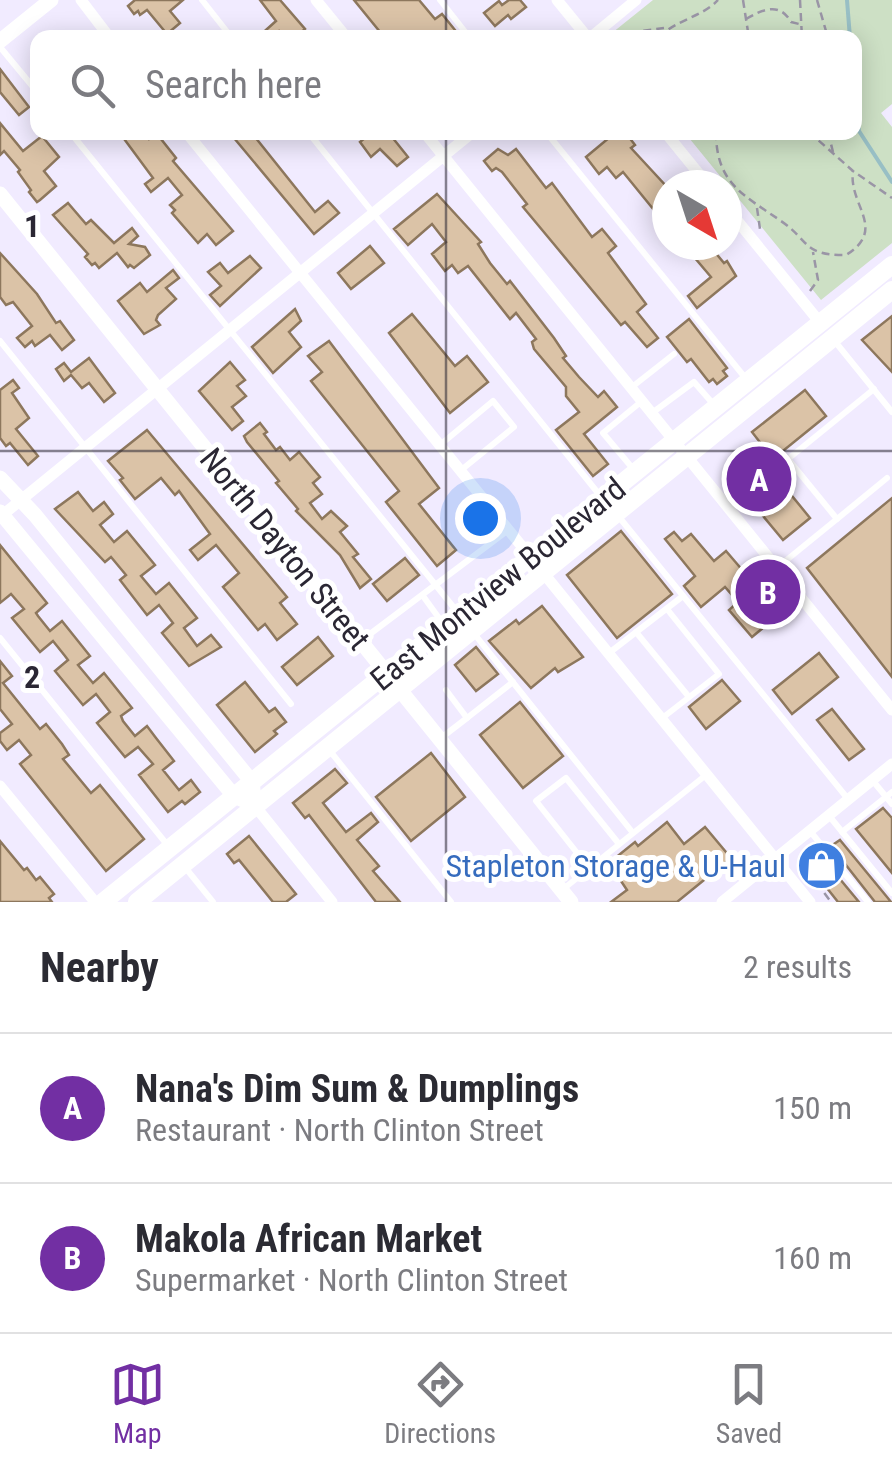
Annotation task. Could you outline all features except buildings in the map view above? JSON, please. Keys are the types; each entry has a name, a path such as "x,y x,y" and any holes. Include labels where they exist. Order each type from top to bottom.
{"main road":[{"name":"East Montview Boulevard","path":"137,902 327,748 452,620 536,564 681,448 826,330 892,265"},
{"name":"East Montview Boulevard","path":"609,506 636,472 681,448 716,407 748,381 892,290"},
{"name":"East Montview Boulevard","path":"99,902 252,782 472,630 536,564"}],"street":[{"path":"0,44 51,0"},
{"path":"80,0 104,30"},
{"path":"316,0 340,30"},
{"path":"558,0 582,30"},
{"path":"599,30 636,0"},
{"path":"192,140 810,902"},
{"path":"431,140 892,710"},
{"path":"332,902 255,806 234,796 1,514 464,140"},
{"path":"671,140 696,170"},
{"name":"North Dayton Street","path":"0,194 567,896"},
{"path":"742,226 826,330"},
{"path":"0,478 252,782 255,806"},
{"path":"722,902 892,764"},
{"path":"0,786 99,902"}],"lane":[{"path":"202,0 226,30"},
{"path":"440,0 464,30"},
{"path":"0,44 30,83"},
{"path":"77,140 437,586 452,620"},
{"path":"314,140 848,800"},
{"path":"552,140 748,381"},
{"path":"826,330 892,412"},
{"path":"0,341 292,704"},
{"path":"631,387 674,354"},
{"path":"652,414 694,382 716,407"},
{"path":"836,519 788,459 874,389"},
{"path":"636,472 603,433 643,401"},
{"path":"440,446 493,402 514,426 460,471"},
{"path":"777,568 887,478"},
{"path":"360,642 508,530"},
{"path":"424,596 452,620"},
{"path":"608,654 683,596"},
{"path":"661,719 718,674 666,609"},
{"path":"472,630 633,833"},
{"path":"636,632 689,697"},
{"path":"0,638 170,848"},
{"path":"440,739 513,682"},
{"path":"446,690 468,718"},
{"path":"327,748 451,902"},
{"path":"567,896 589,868 706,775"},
{"path":"589,868 536,801 566,778 618,844"},
{"path":"872,780 889,794 892,804"},
{"path":"842,832 889,794"},
{"path":"829,816 892,892"},
{"path":"810,831 868,902"},
{"path":"183,865 213,902"}],"path":[{"path":"648,30 666,29 700,16 718,0"},
{"path":"743,0 748,30"},
{"path":"800,0 803,30"},
{"path":"817,0 826,30"},
{"path":"746,19 774,8 791,22 804,25"},
{"path":"716,140 716,150 736,190 819,253 846,255 863,240 864,214 851,186 853,170"},
{"path":"818,140 892,198"},
{"path":"830,140 833,154"},
{"path":"757,207 762,232"},
{"path":"809,292 818,280 812,249"},
{"path":"814,888 818,886 831,902"}],"green space":[{"path":"653,0 892,0 892,104 881,113 892,127 892,243 821,300 742,203 742,170 715,170 691,140 862,140 862,30 616,30"}],"waterway":[{"path":"847,0 849,30"},
{"path":"862,136 892,182"}],"place":[{"name":"Nana's Dim Sum & Dumplings","path":"759,479"},
{"name":"Makola African Market","path":"768,592"},
{"name":"Stapleton Storage & U-Haul","path":"821,866"}]}
